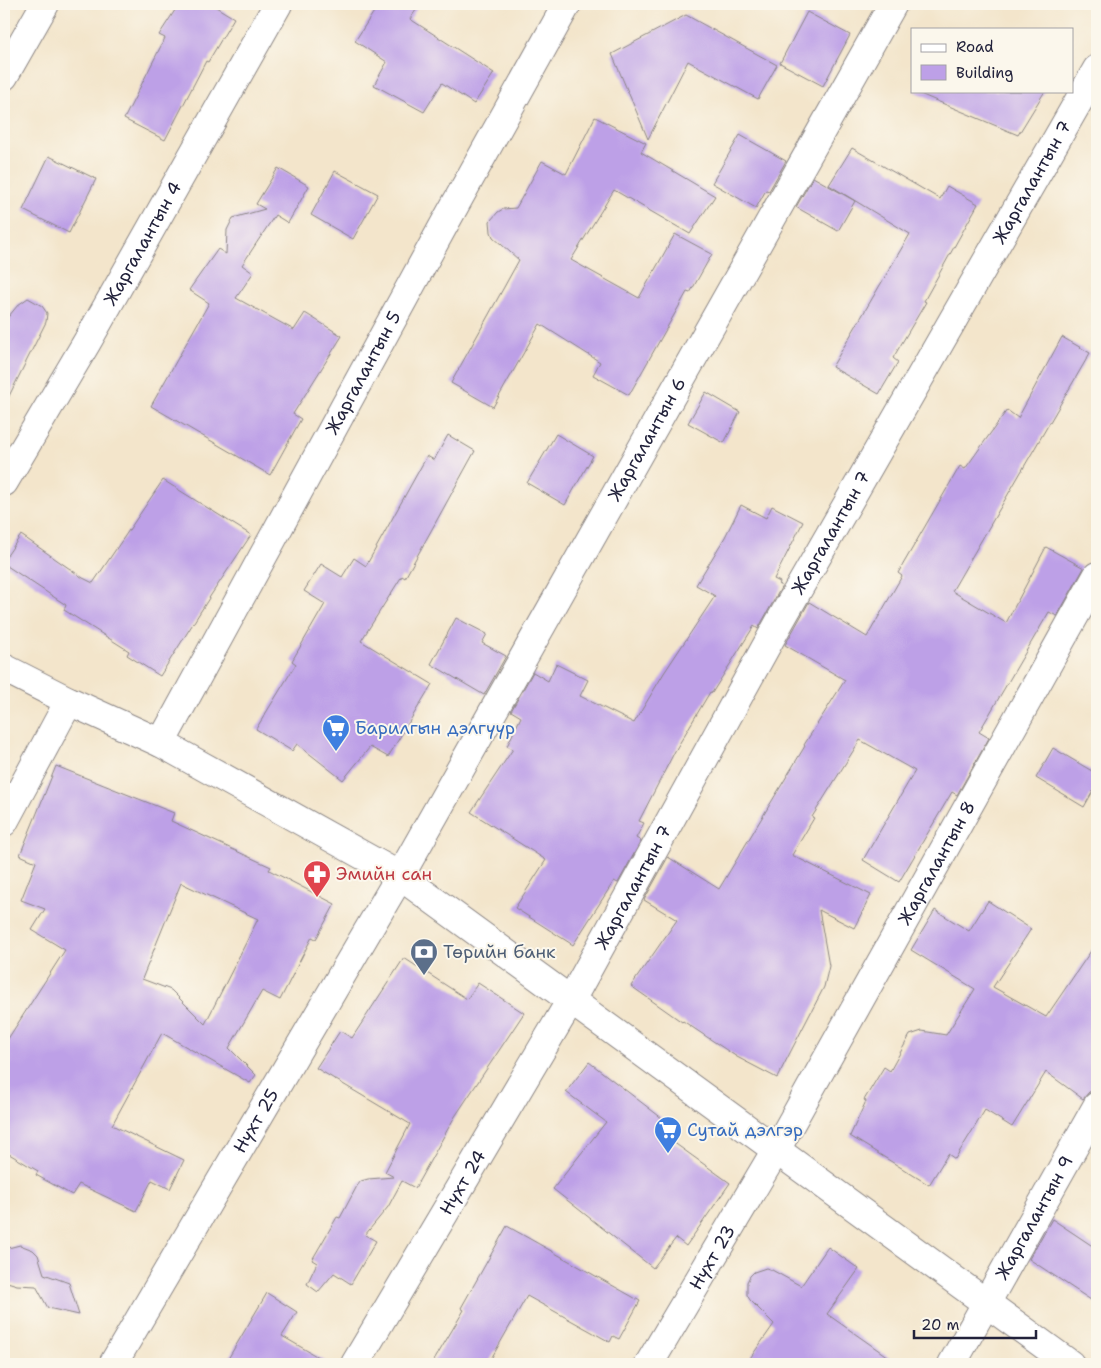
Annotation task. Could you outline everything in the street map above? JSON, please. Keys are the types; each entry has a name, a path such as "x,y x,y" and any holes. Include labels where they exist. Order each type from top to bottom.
{"street":[{"path":"4,76 45,4"},
{"name":"Жаргалантын 4","path":"4,482 88,342 278,4"},
{"name":"Жаргалантын 5","path":"161,743 568,4"},
{"name":"Жаргалантын 6","path":"400,876 893,4"},
{"name":"Жаргалантын 7","path":"571,1000 779,623 1097,69"},
{"name":"Жаргалантын 8","path":"776,1150 1097,576"},
{"path":"4,668 69,701 161,743 400,876 1070,1364"},
{"path":"4,822 69,701"},
{"name":"Нүхт 25","path":"113,1364 400,876"},
{"name":"Нүхт 24","path":"355,1364 571,1000"},
{"name":"Жаргалантын 9","path":"952,1364 1097,1106"},
{"name":"Нүхт 23","path":"649,1364 776,1150"}],"building":[{"path":"179,4 211,4 234,18 208,62 206,61 165,140 124,119 165,38 159,35"},
{"path":"379,4 420,4 410,19 494,73 474,104 442,83 424,112 374,85 387,62 355,41"},
{"path":"807,12 850,35 823,86 780,63"},
{"path":"686,15 777,65 758,99 688,61 648,139 612,54"},
{"path":"915,92 1044,92 1018,135"},
{"path":"595,117 646,143 641,152 715,196 690,234 614,190 571,260 639,298 675,234 712,254 690,293 687,292 629,395 593,375 600,362 540,324 493,407 451,383 519,260 493,237 490,221 503,209 516,208 542,161 566,174"},
{"path":"740,135 786,161 769,191 766,190 756,208 712,183"},
{"path":"852,148 940,199 947,186 978,204 924,301 926,302 893,358 898,362 879,394 832,367 910,234 829,185"},
{"path":"49,156 96,179 69,233 23,210"},
{"path":"278,168 309,186 288,223 275,215 242,265 253,273 236,298 294,330 305,313 342,336 293,414 301,419 270,475 151,406 209,303 189,290 218,249 226,254 227,230 233,218 265,209 256,204"},
{"path":"335,171 378,194 353,239 311,215"},
{"path":"813,177 855,201 838,231 796,207"},
{"path":"28,298 42,306 47,313 46,322 4,406 4,322 18,305"},
{"path":"1062,337 1090,353 952,591 1006,623 1046,547 1084,568 1057,616 1049,612 979,732 989,738 957,795 952,792 899,882 863,860 915,771 860,740 812,817 814,818 792,855 871,895 854,928 819,910 829,966 824,987 777,1078 737,1057 682,1022 631,986 677,920 644,900 668,857 719,889 804,745 845,680 785,645 809,602 867,637 902,576 898,573 960,466 965,469 1007,410 1018,418"},
{"path":"706,392 740,412 724,443 688,423"},
{"path":"556,434 593,456 565,505 527,483"},
{"path":"448,435 475,451 405,578 402,576 361,641 432,684 388,757 370,747 343,780 297,744 292,751 256,729 296,664 292,661 325,604 304,591 321,564 342,577 354,558 366,566 427,456 434,460"},
{"path":"163,480 251,535 160,676 127,655 129,651 64,610 66,605 4,564 4,560 21,535 93,583"},
{"path":"741,505 766,518 772,506 803,522 774,579 780,582 779,584 782,586 758,629 754,626 712,693 710,692 675,751 639,821 644,823 636,838 641,841 618,883 614,881 573,945 515,908 546,860 471,812 513,749 507,746 521,717 511,711 533,672 548,681 556,664 588,680 580,696 634,723 664,673 715,596 696,585 725,537"},
{"path":"456,618 487,634 482,643 506,656 484,695 431,664"},
{"path":"1053,748 1097,774 1097,784 1084,807 1036,778"},
{"path":"56,766 174,813 171,821 271,867 269,870 335,904 316,939 312,937 280,1000 262,991 229,1048 256,1075 250,1083 162,1033 112,1125 184,1160 170,1189 152,1180 136,1211 79,1184 72,1195 36,1175 38,1171 4,1151 4,1045 65,950 32,930 45,909 21,900 36,862 20,855","holes":["181,883 258,919 205,1024 171,990 142,979"]},
{"path":"988,901 1031,929 993,987 1046,1017 1097,942 1097,1090 1089,1092 1083,1099 1046,1072 1012,1127 985,1110 955,1159 948,1154 929,1185 850,1136 866,1101 864,1100 884,1067 890,1071 910,1035 922,1031 946,1035 975,989 911,950 935,910 969,931"},
{"path":"404,958 467,999 478,983 524,1013 454,1118 415,1188 402,1181 388,1207 365,1235 376,1241 351,1284 334,1273 318,1292 307,1284 317,1263 312,1260 337,1217 340,1218 361,1181 394,1177 385,1172 410,1124 316,1068 340,1031 352,1038"},
{"path":"589,1062 663,1119 655,1129 730,1183 686,1246 676,1238 653,1268 553,1189 606,1122 566,1092"},
{"path":"1052,1219 1097,1249 1097,1304 1029,1259"},
{"path":"507,1226 640,1301 619,1339 613,1336 610,1342 527,1296 488,1364 432,1364 464,1310 461,1308"},
{"path":"20,1245 33,1250 38,1255 44,1274 69,1283 79,1315 48,1308 36,1286 17,1285 4,1281 4,1249"},
{"path":"828,1247 859,1269 827,1314 898,1364 746,1364 774,1324 747,1295 747,1282 750,1276 754,1272 766,1268 801,1286"},
{"path":"267,1293 297,1312 282,1336 330,1364 225,1364"}],"place":[{"name":"Барилгын дэлгүүр","path":"336,752"},
{"name":"Эмийн сан","path":"317,898"},
{"name":"Төрийн банк","path":"424,976"},
{"name":"Сутай дэлгэр","path":"668,1154"}]}
